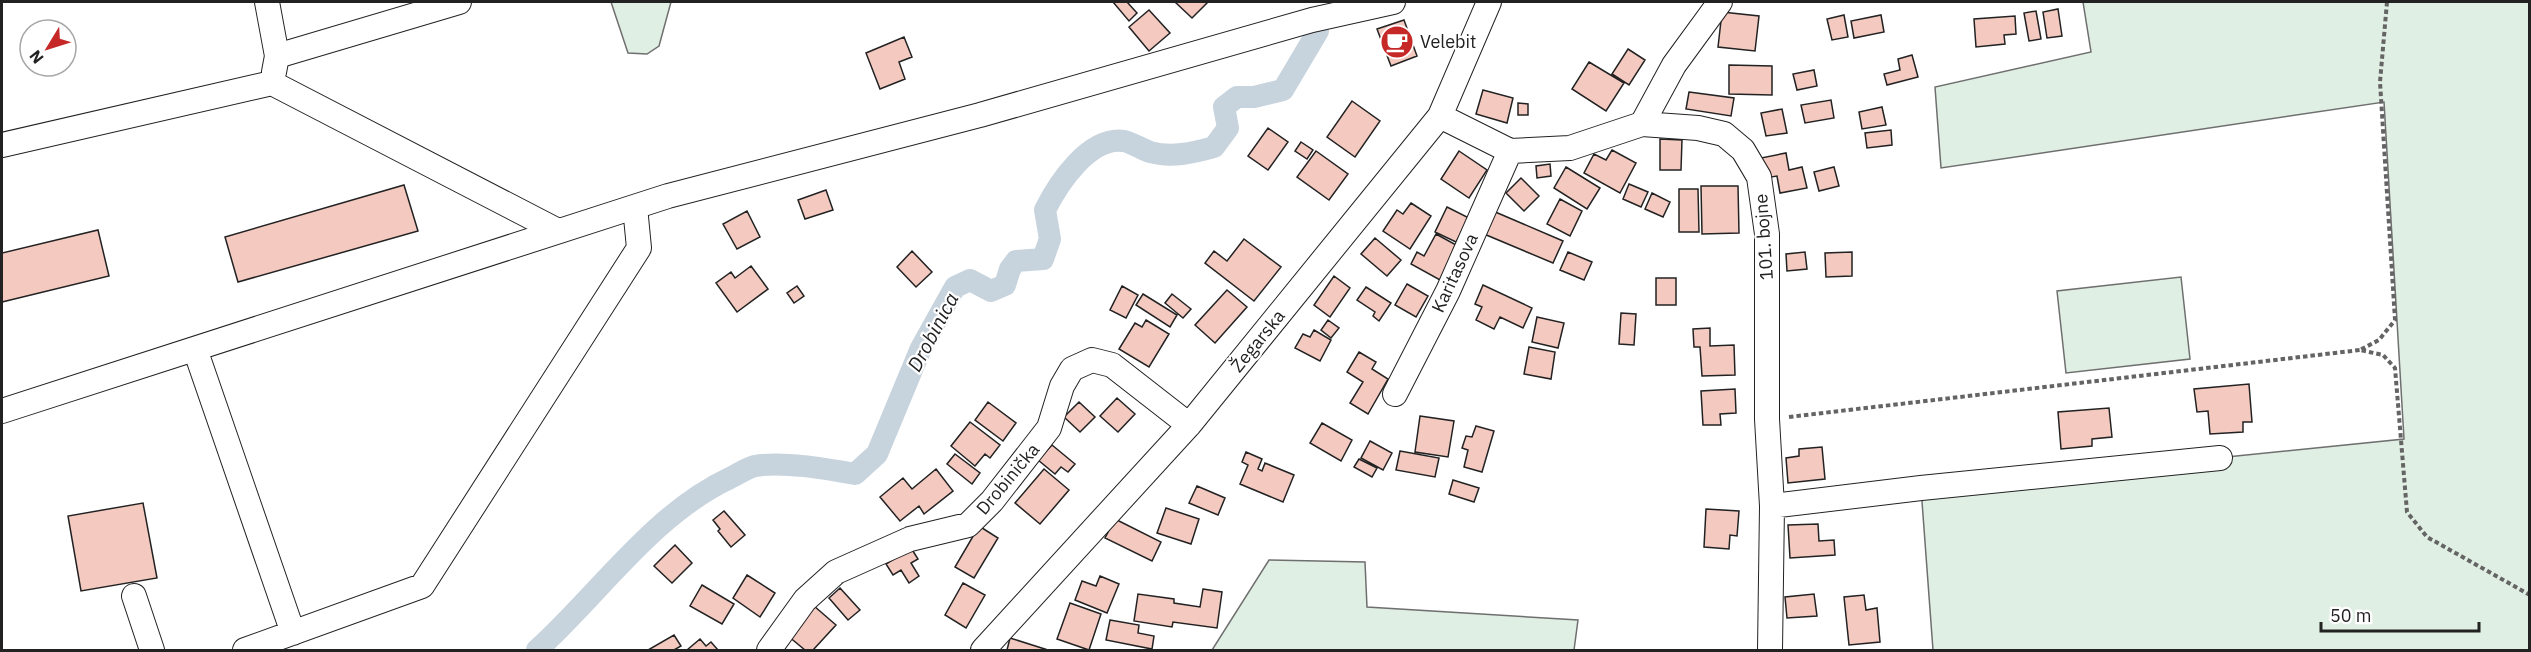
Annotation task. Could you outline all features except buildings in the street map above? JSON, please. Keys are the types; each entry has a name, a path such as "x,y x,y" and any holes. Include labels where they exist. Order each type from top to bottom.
{"street":[{"path":"267,2 277,56 272,83"},
{"path":"277,56 459,2"},
{"path":"2,411 668,196 980,115 1310,11 1393,2"},
{"name":"Žegarska","path":"983,651 1190,425 1440,116 1490,2"},
{"path":"1642,124 1674,65 1720,2"},
{"path":"2,145 272,83 558,231"},
{"name":"101. bojne","path":"1440,116 1510,151 1570,148 1642,124 1698,128 1724,134 1743,150 1759,177 1767,234 1767,419 1772,506 1770,651"},
{"name":"Karitasova","path":"1395,394 1448,291 1510,151"},
{"path":"245,651 422,586 639,248 635,207"},
{"path":"195,349 293,633"},
{"name":"Drobinička","path":"769,651 805,600 836,572 910,539 968,525 992,501 1050,428 1062,386 1072,369 1092,360 1112,365 1190,425"},
{"path":"1772,506 1921,488 2220,458"},
{"path":"134,596 152,651"}],"path":[{"path":"2360,350 2379,340 2395,320 2380,82 2387,2"},
{"path":"1767,419 2360,350 2383,355 2395,368 2407,512 2427,537 2529,595"}],"green space":[{"path":"611,2 671,2 659,46 647,54 628,53"},
{"path":"2083,2 2529,2 2529,650 1933,650 1921,488 2404,439 2384,102 1941,168 1935,87 2091,52"},
{"path":"2181,277 2190,359 2066,373 2057,291"},
{"path":"1269,560 1365,562 1367,607 1578,620 1574,650 1212,650"}],"waterway":[{"name":"Drobinica","path":"537,650 651,533 702,493 752,467 766,465 805,466 855,474 877,454 921,348 955,287 970,280 991,291 1005,285 1010,269 1016,261 1043,259 1050,239 1045,210 1066,175 1076,164 1099,146 1111,141 1124,141 1150,152 1166,155 1190,153 1214,147 1228,128 1224,107 1237,97 1254,97 1283,90 1318,31"}],"place":[{"name":"Velebit","path":"1397,42"}]}
